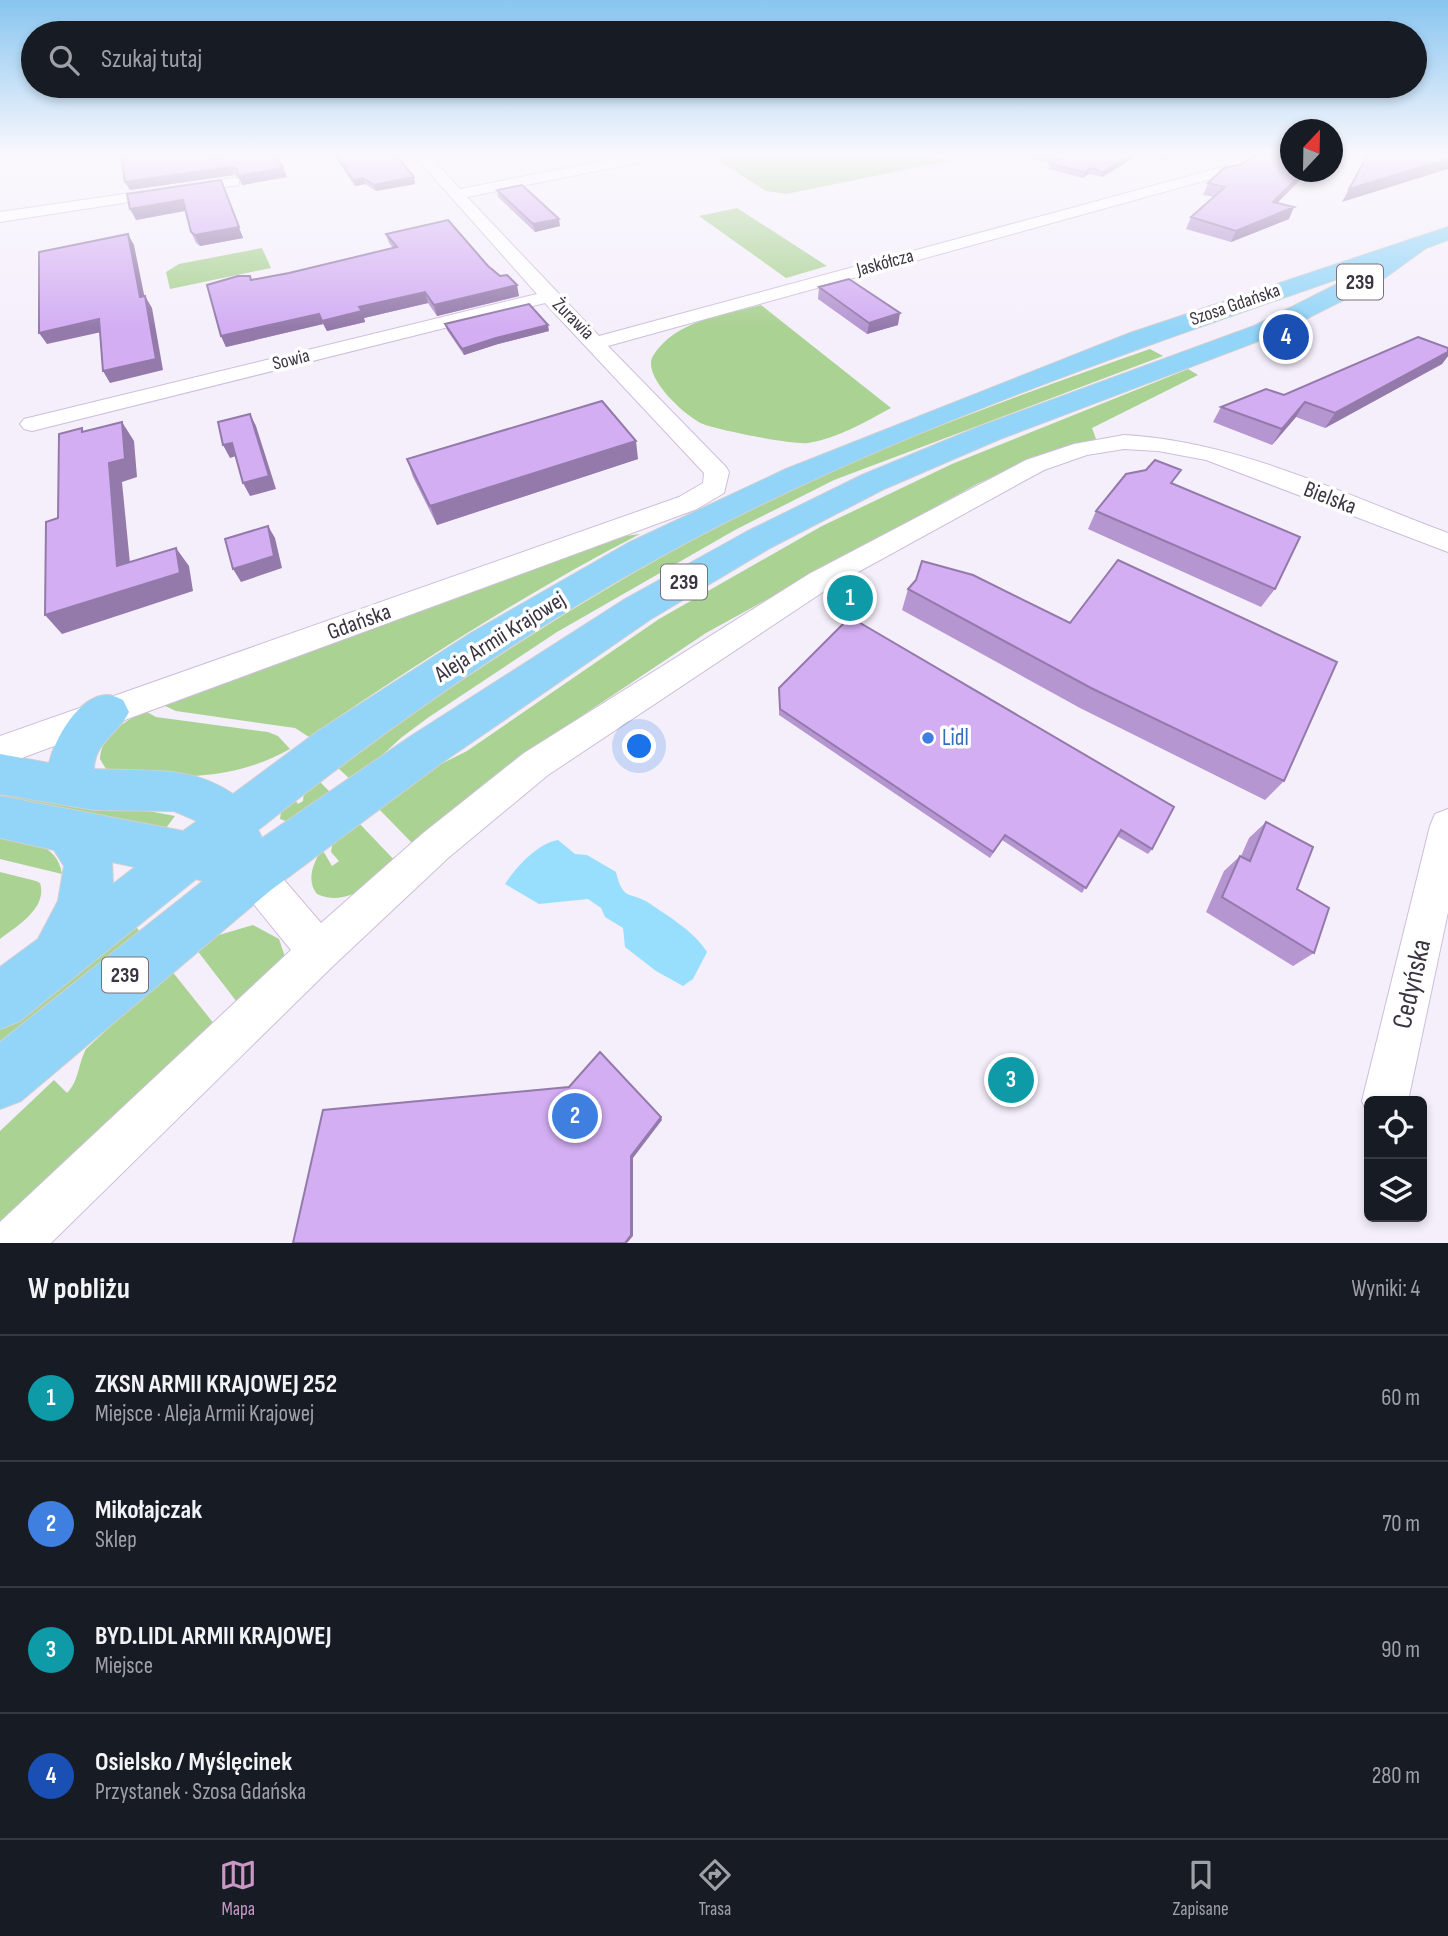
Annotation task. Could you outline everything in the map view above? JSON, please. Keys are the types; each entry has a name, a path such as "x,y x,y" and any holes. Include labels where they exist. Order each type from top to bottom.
{"main road":[{"name":"Szosa Gdańska","path":"1075,383 1215,312 1448,233"},
{"name":"Szosa Gdańska","path":"1075,383 1146,377 1263,331 1371,276 1416,246"},
{"name":"Aleja Armii Krajowej","path":"0,1001 334,744 439,674 641,552 847,454 1075,383"},
{"name":"239","path":"0,1080 140,962 253,873 567,654 705,570 873,482 1075,383"},
{"path":"57,955 80,906 88,865 70,808 75,749 83,735 108,712"},
{"path":"0,774 70,808 189,854 253,873"},
{"path":"0,817 179,791 209,803 229,823 253,873"}],"street":[{"path":"0,217 33,212"},
{"name":"Żurawia","path":"473,212 717,472 715,487"},
{"name":"Jaskółcza","path":"596,343 1074,212"},
{"name":"Sowia","path":"32,424 550,296"},
{"name":"Bielska","path":"319,952 435,846 536,764 819,581 1035,465 1082,449 1140,443 1212,454 1448,543"},
{"name":"Gdańska","path":"0,751 688,503 715,487"},
{"name":"Cedyńska","path":"1385,1096 1448,826"},
{"path":"15,1243 319,952 253,873"}],"green space":[{"path":"718,212 743,212 827,266 786,278 699,216"},
{"path":"262,248 271,268 170,289 166,272 179,264"},
{"path":"761,305 891,408 841,433 808,443 724,430 703,424 686,413 667,395 653,374 653,356 662,344 687,327 716,316"},
{"path":"1150,349 1163,356 834,480 735,530 557,632 429,717 402,737 353,782 337,767 506,651 623,579 743,514 846,465 932,429"},
{"path":"1188,369 1198,375 1092,428 1096,439 1030,460 977,484 706,633 541,743 415,846 375,805 409,780 467,751 659,619 822,526 952,464"},
{"path":"640,534 555,580 471,631 309,737 295,728 176,711 165,706 165,702 625,536"},
{"path":"145,711 156,717 268,732 278,736 290,749 245,768 223,773 180,776 109,774 100,759 105,742 116,729"},
{"path":"318,780 334,796 288,822 280,819 281,812 294,798 298,804 303,801 304,791"},
{"path":"0,783 175,816 166,828 0,796"},
{"path":"357,821 399,865 350,895 339,898 317,894 311,878 319,854 322,849 332,866 339,861 331,852 333,839"},
{"path":"0,835 30,841 47,849 59,864 62,874 0,859"},
{"path":"0,872 36,881 40,883 41,892 40,900 29,916 0,939"},
{"path":"129,918 140,932 0,1045 0,1022"},
{"path":"253,925 279,939 285,957 240,1006 196,949 212,937"},
{"path":"171,970 215,1025 0,1233 0,1131 54,1080 67,1093 74,1083 86,1049"}],"water":[{"path":"558,840 575,854 587,855 616,872 625,892 649,903 681,925 702,944 707,952 693,979 683,986 656,971 625,947 623,928 605,917 601,908 588,899 539,904 505,884 521,863 535,851"}],"building":[{"path":"186,212 233,212 239,227 195,235 191,232"},
{"path":"520,212 551,212 559,219 533,224"},
{"path":"1197,212 1282,212 1236,231 1191,217"},
{"path":"448,220 488,266 500,276 507,275 517,285 434,305 425,292 359,307 362,311 322,321 319,314 221,336 207,285 238,276 250,276 251,280 289,273 397,247 386,234"},
{"path":"128,234 140,297 145,296 156,359 103,371 99,319 39,333 39,252"},
{"path":"849,279 900,313 869,323 819,287"},
{"path":"529,304 548,325 462,349 445,324"},
{"path":"1418,337 1448,348 1448,352 1335,413 1305,402 1282,429 1221,407 1266,389 1284,395"},
{"path":"602,401 636,441 430,506 407,459"},
{"path":"250,414 269,476 243,483 232,443 223,445 218,422"},
{"path":"122,422 125,459 109,463 117,566 176,548 180,573 45,615 46,522 58,518 59,434 82,428 82,432"},
{"path":"1155,460 1181,470 1171,483 1300,537 1275,589 1096,511 1126,474 1146,470"},
{"path":"268,526 274,556 233,569 225,539"},
{"path":"1118,560 1337,662 1284,781 1091,688 908,589 916,580 922,561 973,575 1070,623"},
{"name":"Lidl","path":"850,617 1174,807 1152,849 1121,830 1086,888 1005,835 993,852 780,709 779,688"},
{"path":"1266,822 1313,847 1297,889 1329,908 1314,953 1222,897 1240,856 1250,861"},
{"path":"600,1052 661,1117 631,1156 631,1235 625,1243 293,1243 323,1110 569,1087"}],"place":[{"name":"Osielsko / Myślęcinek","path":"1286,337"},
{"name":"ZKSN ARMII KRAJOWEJ 252","path":"850,598"},
{"name":"Lidl","path":"928,738"},
{"name":"BYD.LIDL ARMII KRAJOWEJ","path":"1011,1080"},
{"name":"Mikołajczak","path":"575,1116"}]}
